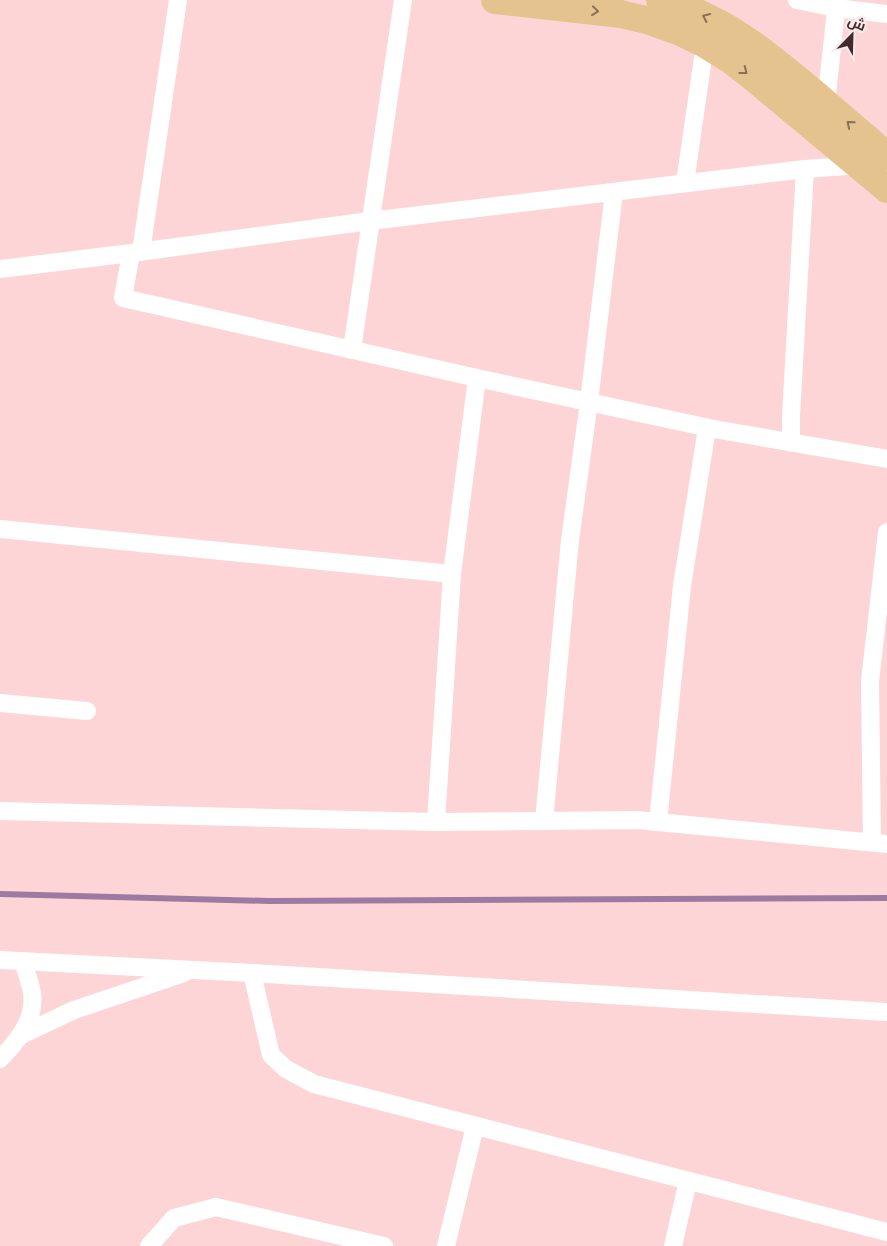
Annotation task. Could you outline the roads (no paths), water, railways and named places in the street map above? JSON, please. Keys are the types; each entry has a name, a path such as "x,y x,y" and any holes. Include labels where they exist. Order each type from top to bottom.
{"main road":[{"path":"494,0 621,14 659,24 705,44 731,60 887,189"},
{"path":"660,0 722,24 748,40 772,58 887,157"}],"street":[{"path":"178,0 136,253 124,298 707,428 887,459"},
{"path":"352,350 403,0"},
{"path":"797,0 837,4 887,14"},
{"path":"826,104 837,4"},
{"path":"685,183 705,44"},
{"path":"0,269 136,253 370,220 805,169 859,165 887,157"},
{"path":"791,443 805,169"},
{"path":"544,821 570,540 590,402 614,192"},
{"path":"436,822 452,574 477,378"},
{"path":"658,822 682,586 707,428"},
{"path":"0,529 452,574"},
{"path":"0,811 436,822 637,820 879,843 870,681 887,532"},
{"path":"0,703 87,711"},
{"path":"0,960 252,973 887,1012"},
{"path":"0,1059 21,1035 29,1018 32,994 23,962"},
{"path":"21,1035 74,1010 194,970"},
{"path":"252,973 271,1055 286,1069 314,1084 887,1232"},
{"path":"446,1246 474,1126"},
{"path":"673,1246 688,1182"},
{"path":"149,1246 174,1218 216,1207 384,1246"}],"waterway":[{"path":"0,894 269,901 887,898"}]}
